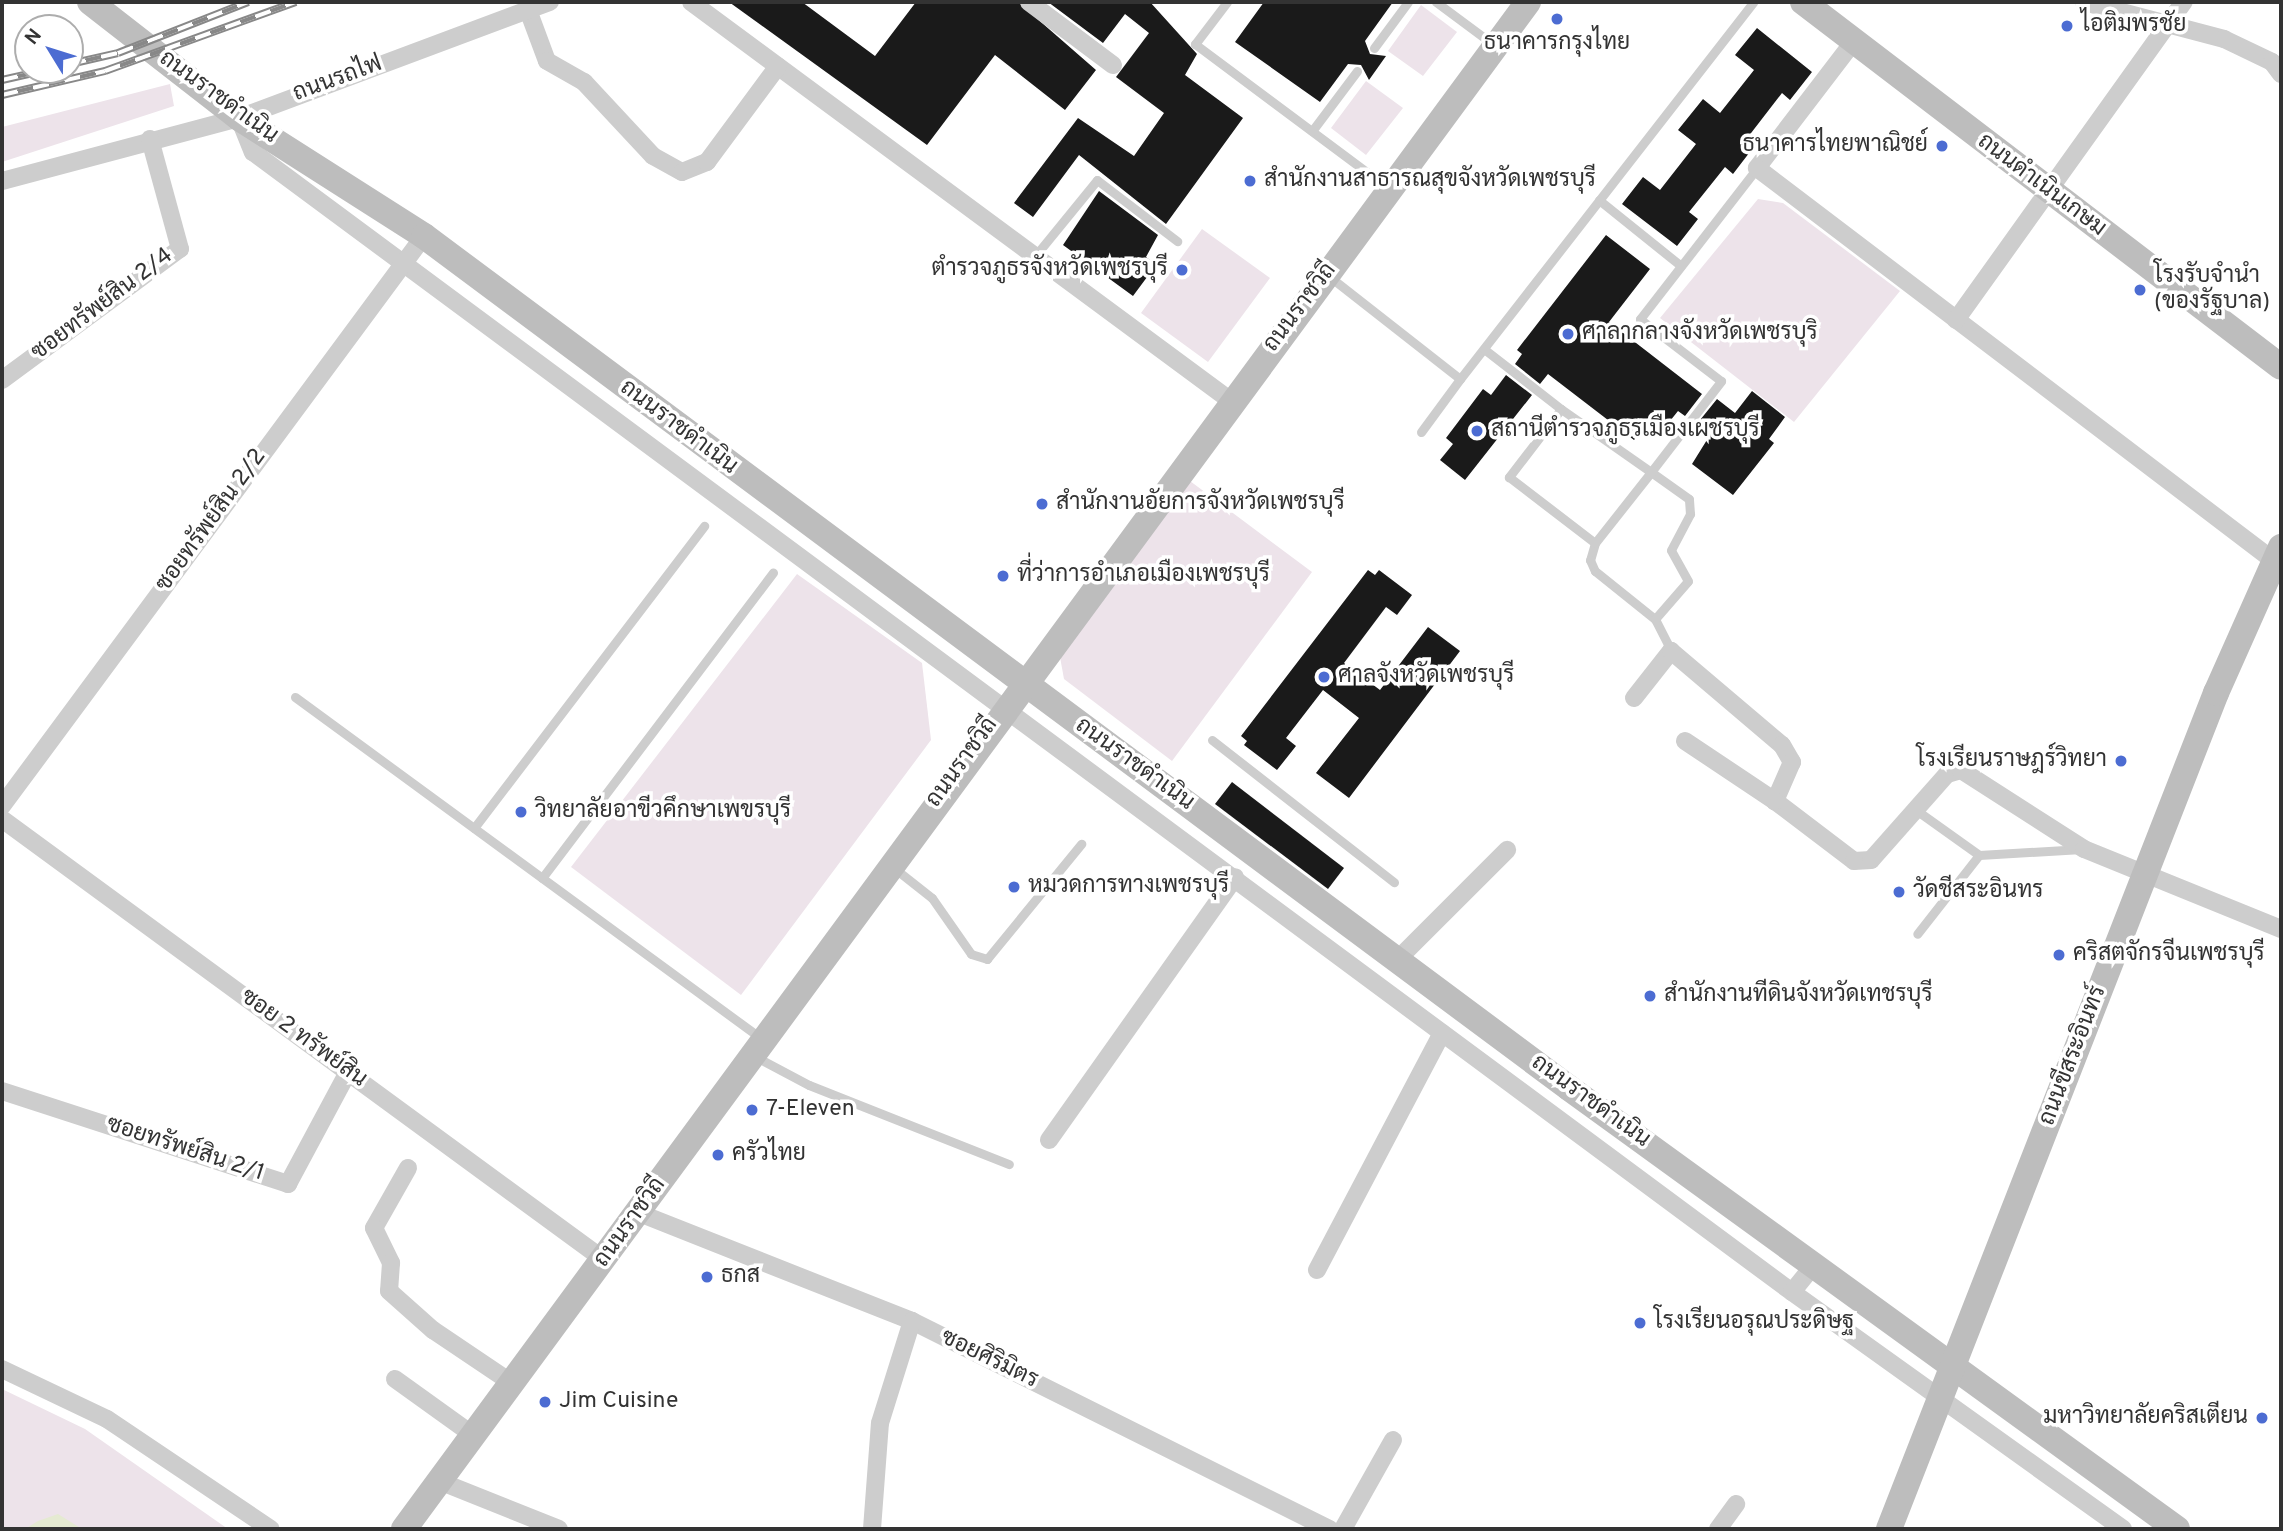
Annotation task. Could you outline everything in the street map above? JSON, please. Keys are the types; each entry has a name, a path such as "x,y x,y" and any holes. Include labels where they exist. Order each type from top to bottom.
{"main road":[{"name":"ถนนราชดำเนิน","path":"90,2 239,118 424,236 802,521 1399,958 1569,1088 2177,1529"},
{"name":"ถนนราชวิถี","path":"404,1529 639,1213 1005,706 1528,2"},
{"name":"ถนนดำเนินเกษม","path":"1810,3 1854,41 2050,194 2281,367"},
{"name":"ถนนขีสระอินทร์","path":"1889,1529 2146,877 2278,554"}],"street":[{"name":"ถนนรถไฟ","path":"2,181 150,139 239,118 550,2"},
{"path":"691,2 1231,401"},
{"path":"1029,2 1114,65"},
{"path":"2084,2 2224,39 2272,62 2281,74"},
{"path":"1956,320 2050,194 2184,2"},
{"path":"528,10 547,61 584,82 653,156 682,172 708,162 778,66"},
{"path":"1854,41 1758,168 1956,320 2278,554"},
{"path":"239,118 253,152 1005,706 1793,1292 1943,1396 2123,1529"},
{"name":"ซอยทรัพย์สิน 2/4","path":"2,380 180,249 150,139"},
{"name":"ซอยทรัพย์สิน 2/2","path":"2,806 424,236"},
{"path":"785,544 802,521"},
{"path":"1634,698 1671,651 1790,754 1790,771 1775,801"},
{"path":"1685,741 1775,801 1854,860 1864,862 1916,810 1947,774 1961,770 2085,849 2146,877 2281,929"},
{"name":"ซอย 2 ทรัพย์สิน","path":"2,819 604,1260"},
{"path":"1217,863 1236,839"},
{"path":"1399,958 1507,850"},
{"path":"1049,1140 1235,877"},
{"path":"1317,1270 1442,1033"},
{"name":"ซอยทรัพย์สิน 2/1","path":"2,1091 288,1184 348,1072"},
{"path":"1550,1111 1569,1088"},
{"path":"408,1168 374,1228 391,1263 389,1291 422,1322 512,1383"},
{"name":"ซอยศิริมิตร","path":"639,1213 912,1321 1330,1529"},
{"path":"1793,1292 1814,1265"},
{"path":"872,1529 880,1423 912,1321"},
{"path":"2,1369 107,1419 271,1529"},
{"path":"395,1379 473,1435"},
{"path":"1343,1529 1393,1440"},
{"path":"439,1481 559,1529"},
{"path":"1718,1529 1736,1504"}],"lane":[{"path":"1227,2 1195,44 1389,189"},
{"path":"1374,48 1408,2"},
{"path":"1436,2 1495,46"},
{"path":"1421,432 1753,2"},
{"path":"1312,131 1357,71"},
{"path":"1671,651 1655,620 1595,571 1590,560 1595,543 1721,381 1640,319 1758,168"},
{"path":"1035,256 1097,180 1177,241"},
{"path":"1599,200 1681,266"},
{"path":"1326,274 1461,379"},
{"path":"1484,349 1692,505 1671,550 1688,581 1655,620"},
{"path":"1561,409 1509,477 1595,543"},
{"path":"474,828 704,526"},
{"path":"542,878 773,573"},
{"path":"295,697 542,878 809,1085 1009,1164"},
{"path":"1212,740 1394,882"},
{"path":"1916,810 1979,855 2085,849"},
{"path":"890,865 932,898 971,954 987,959 1081,844"},
{"path":"1917,934 1979,855"}],"shaded area":[{"path":"1421,5 1457,32 1423,76 1388,51"},
{"path":"1366,81 1403,108 1366,155 1331,128"},
{"path":"170,84 174,106 2,162 2,127"},
{"path":"1758,199 1783,203 1900,291 1794,422 1660,318"},
{"path":"1202,229 1270,278 1208,362 1141,313"},
{"path":"1190,481 1312,572 1172,761 1064,679 1060,657"},
{"path":"797,574 922,663 931,740 741,995 571,867"},
{"path":"2,1389 85,1429 228,1529 2,1529"},
{"path":"58,1514 82,1529 25,1529 38,1521"}],"building":[{"path":"729,2 802,2 875,56 916,2 1018,2 1096,70 1065,110 995,55 927,145"},
{"path":"1048,2 1150,2 1197,54 1185,75 1243,118 1166,224 1079,155 1033,217 1014,203 1078,118 1134,156 1164,113 1116,77 1149,33 1125,14 1103,43"},
{"path":"1264,2 1393,2 1365,41 1370,54 1386,56 1369,80 1361,65 1348,64 1320,102 1235,42"},
{"path":"1757,28 1812,72 1790,100 1782,93 1748,137 1756,144 1733,174 1725,167 1689,212 1698,219 1677,246 1622,204 1643,177 1660,190 1696,144 1678,130 1703,99 1720,113 1754,70 1735,55"},
{"path":"1099,191 1158,235 1146,257 1156,265 1133,296 1063,245"},
{"name":"ศาลากลางจังหวัดเพชรบุริ","path":"1606,235 1650,269 1609,322 1702,394 1685,416 1678,411 1658,436 1646,426 1634,440 1548,374 1540,384 1515,364 1522,354 1517,350"},
{"name":"สถานีตำรวจภูธรเมืองเผชรบุรี","path":"1506,375 1532,395 1465,480 1440,460 1453,444 1446,438 1483,389 1491,395"},
{"path":"1752,391 1785,417 1769,439 1774,443 1733,495 1692,464 1710,435 1696,425 1717,399 1735,413"},
{"name":"ศาลจังหวัดเพชรบุรี","path":"1368,570 1375,575 1379,570 1412,595 1397,615 1386,607 1344,663 1380,690 1428,627 1460,651 1349,798 1316,773 1359,718 1323,690 1286,738 1296,746 1277,770 1244,745 1247,741 1241,736"},
{"path":"1232,782 1344,868 1328,889 1215,804"}],"railway":[{"path":"84,61 118,53 248,2"},
{"path":"2,95 105,71 296,2"},
{"path":"2,80 14,77"}],"place":[{"name":"ธนาคารกรุงไทย","path":"1557,19"},
{"name":"ไอติมพรชัย","path":"2067,26"},
{"name":"ธนาคารไทยพาณิชย์","path":"1942,146"},
{"name":"สำนักงานสาธารณสุขจังหวัดเพชรบุรี","path":"1250,181"},
{"name":"ตำรวจภูธรจังหวัดเพชรบุรี","path":"1182,270"},
{"name":"โรงรับจำนำ (ของรัฐบาล)","path":"2140,290"},
{"name":"ศาลากลางจังหวัดเพชรบุริ","path":"1568,334"},
{"name":"สถานีตำรวจภูธรเมืองเผชรบุรี","path":"1477,431"},
{"name":"สำนักงานอัยการจังหวัดเพชรบุรี","path":"1042,504"},
{"name":"ที่ว่าการอำเภอเมืองเพชรบุรี","path":"1003,576"},
{"name":"ศาลจังหวัดเพชรบุรี","path":"1324,677"},
{"name":"โรงเรียนราษฎร์วิทยา","path":"2121,761"},
{"name":"วิทยาลัยอาขีวคึกษาเพขรบุรี","path":"521,812"},
{"name":"หมวดการทางเพชรบุรี","path":"1014,887"},
{"name":"วัดชีสระอินทร","path":"1899,892"},
{"name":"คริสตจักรจีนเพชรบุรี","path":"2059,955"},
{"name":"สำนักงานทีดินจังหวัดเทชรบุรี","path":"1650,996"},
{"name":"7-Eleven","path":"752,1110"},
{"name":"ครัวไทย","path":"718,1155"},
{"name":"ธกส","path":"707,1277"},
{"name":"โรงเรียนอรุณประดิษฐ","path":"1640,1323"},
{"name":"Jim Cuisine","path":"545,1402"},
{"name":"มหาวิทยาลัยคริสเตียน","path":"2262,1418"}]}
